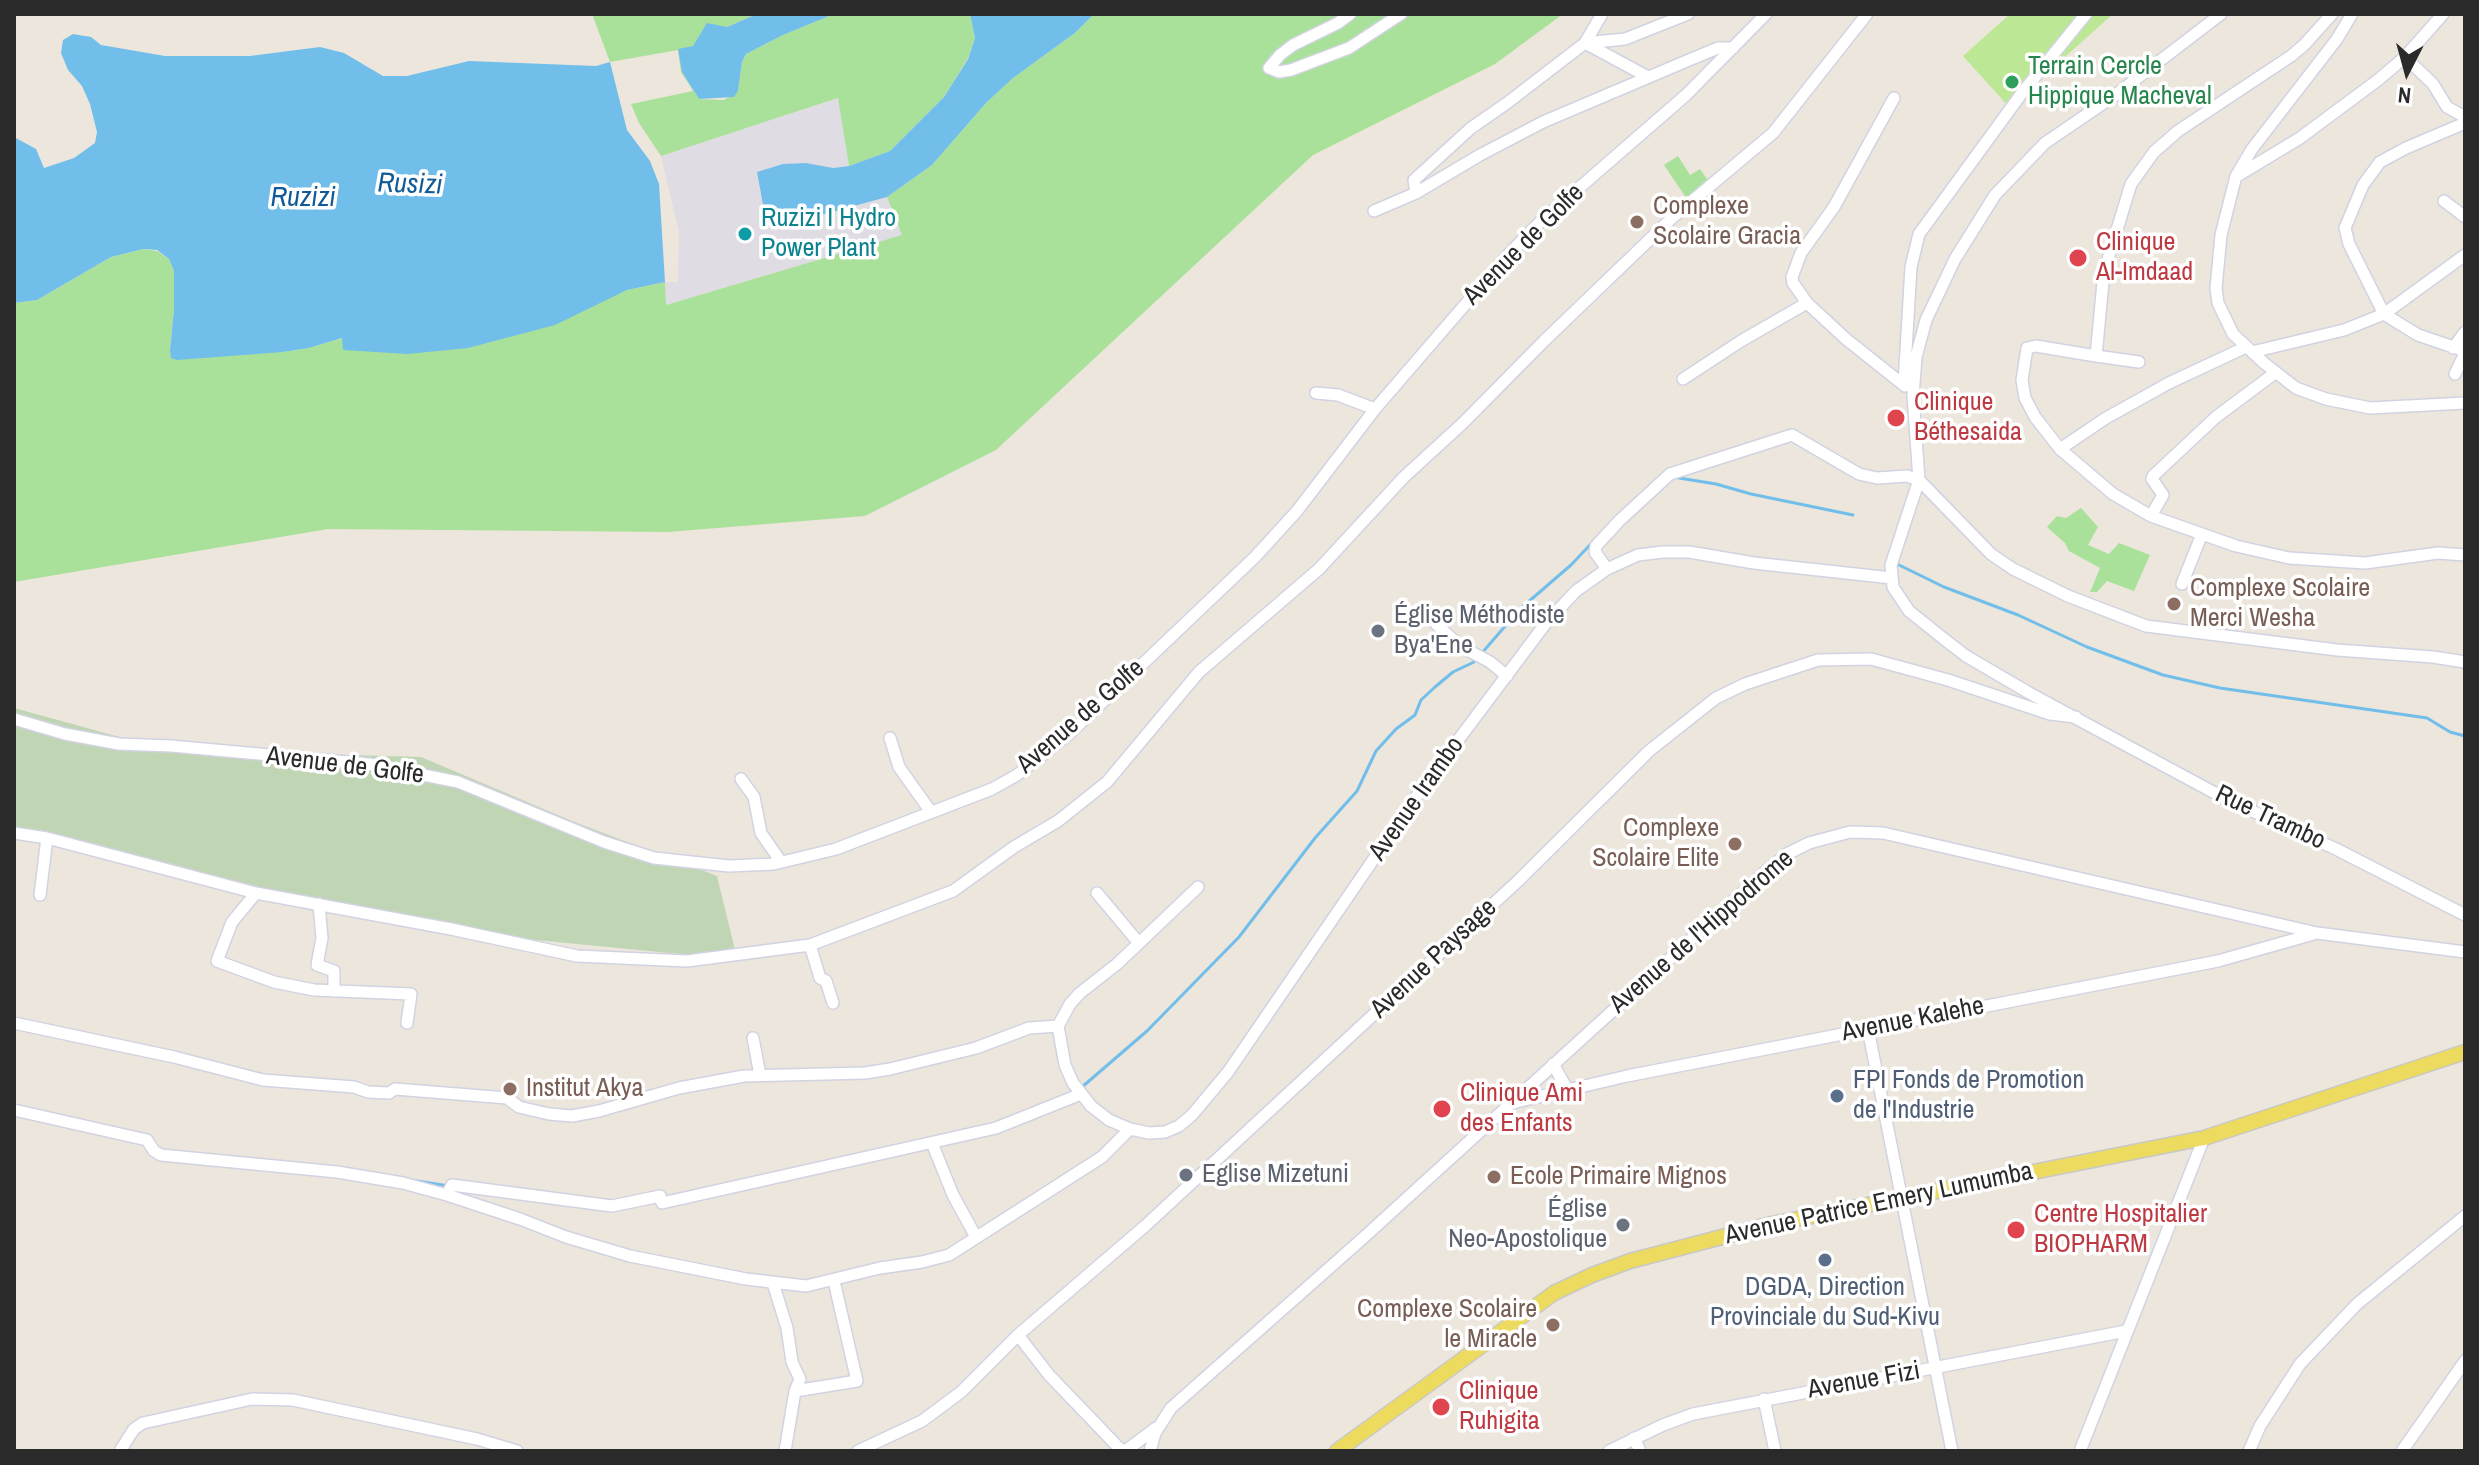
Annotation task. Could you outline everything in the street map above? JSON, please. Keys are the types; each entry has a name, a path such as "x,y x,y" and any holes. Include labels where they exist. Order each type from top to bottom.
{"main road":[{"name":"Avenue Patrice Emery Lumumba","path":"1337,1451 1554,1293 1630,1261 1772,1224 2204,1138 2465,1052"}],"street":[{"path":"1350,14 1293,45 1269,68 1279,72 1291,70 1349,48 1401,14"},
{"path":"1416,193 1414,180 1450,145 1585,43 1602,14"},
{"path":"1585,43 1625,39 1688,14"},
{"name":"Avenue de Golfe","path":"14,719 65,734 119,744 369,764 458,782 604,842 654,858 729,866 774,864 836,849 992,789 1017,775 1090,715 1282,529 1375,409 1507,256 1541,221 1686,95 1766,14"},
{"path":"14,833 47,838 256,893 577,956 687,961 810,945 953,891 1014,847 1058,821 1107,782 1199,672 1319,569 1404,477 1673,217 1773,133 1867,14"},
{"path":"1904,384 1911,267 1919,234 2022,93 2086,14"},
{"path":"1892,578 1891,565 1896,546 1919,480 1913,396 1916,357 1926,320 1955,259 1995,195 2045,143 2114,96 2221,14"},
{"path":"2096,356 2104,272 2131,184 2141,169 2154,152 2178,131 2298,51 2332,14"},
{"path":"2352,14 2337,39 2252,149 2236,176 2221,235 2216,288 2224,320 2233,334 2275,373 2296,388 2326,399 2370,408 2465,403"},
{"path":"2236,176 2300,138 2405,57 2443,14"},
{"path":"1585,43 1648,77"},
{"path":"1374,211 1416,193 1543,122 1718,48 1733,48"},
{"path":"2405,57 2433,84 2447,107 2465,117"},
{"path":"1894,98 1834,207 1795,263 1793,283 1807,303 1846,339 1904,384 1913,396"},
{"path":"2461,351 2418,335 2384,314 2349,244 2345,228 2363,185 2380,162 2465,123"},
{"path":"2444,201 2465,217"},
{"path":"2060,449 2106,418 2169,383 2249,350 2344,330 2384,314 2465,255"},
{"path":"1683,379 1753,333 1807,303"},
{"path":"2455,374 2465,332"},
{"path":"2139,362 2036,346 2027,348 2022,380 2025,398 2035,417 2060,449 2113,494 2151,516 2260,553 2365,563 2438,553 2465,555"},
{"path":"2151,516 2163,499 2153,476 2216,417 2275,373"},
{"path":"1316,393 1338,395 1375,409"},
{"path":"1607,569 1595,552 1596,546 1667,477 1792,435 1859,474 1877,478 1907,476 1919,480 1991,554 2013,569 2068,596 2146,626 2337,650 2420,655 2465,662"},
{"path":"2182,584 2202,534"},
{"name":"Avenue Irambo","path":"1058,1026 1065,1065 1081,1094 1109,1120 1149,1133 1165,1132 1179,1126 1228,1072 1423,787 1559,608 1576,591 1607,569 1644,554 1689,552 1754,563 1892,578"},
{"name":"Rue Trambo","path":"1892,578 1898,597 1909,611 1966,656 2226,799 2336,849 2465,915"},
{"path":"1436,624 1460,646 1490,662 1507,676"},
{"name":"Avenue Paysage","path":"858,1451 922,1421 961,1392 1018,1335 1145,1226 1518,881 1649,751 1716,698 1745,684 1818,660 1871,659 1948,680 2050,714 2076,717"},
{"path":"890,738 899,767 931,812"},
{"path":"741,779 754,797 761,833 781,862"},
{"name":"Avenue de l'Hippodrome","path":"1150,1451 1159,1425 1171,1408 1787,854 1827,836 1850,832 1883,833 2317,933 2465,952"},
{"path":"40,895 47,838"},
{"path":"14,1023 174,1057 263,1080 354,1087 379,1093 389,1093 395,1089 507,1098 519,1107 572,1116 679,1088 760,1075 865,1073 890,1069 976,1048 1029,1028 1058,1026 1080,993 1117,964 1198,887"},
{"path":"256,893 232,922 217,961 274,982 334,991 411,994 407,1023"},
{"path":"1097,893 1138,942"},
{"path":"319,904 322,938 317,965 334,971 334,991"},
{"name":"Avenue Kalehe","path":"1509,1104 1567,1089 2218,961 2317,933"},
{"path":"810,945 820,978 826,981 833,1003"},
{"path":"1868,1029 1952,1451"},
{"path":"753,1038 760,1075"},
{"path":"1553,1064 1567,1089"},
{"path":"447,1195 452,1185 594,1205 633,1203 660,1196 662,1203 996,1128 1081,1094"},
{"path":"14,1110 147,1140 161,1155 337,1172 403,1183 607,1250 773,1283 806,1286 949,1255 1102,1157 1130,1129"},
{"path":"2080,1451 2204,1138"},
{"path":"932,1143 953,1195 976,1237"},
{"path":"2249,1451 2260,1426 2300,1364 2357,1304 2465,1216"},
{"path":"795,1391 857,1381 834,1281"},
{"path":"773,1283 787,1328 792,1362 800,1379 795,1391 785,1451"},
{"name":"Avenue Fizi","path":"1609,1451 1693,1414 2126,1331"},
{"path":"1018,1335 1049,1375 1125,1450 1159,1425"},
{"path":"2402,1451 2465,1361"},
{"path":"120,1451 134,1429 143,1423 252,1399 293,1400 477,1439 517,1451"},
{"path":"1764,1399 1775,1451"},
{"path":"1634,1438 1640,1451"}],"shaded area":[{"path":"839,98 849,166 833,168 806,163 757,172 766,220 825,214 887,197 903,235 666,305 665,282 678,282 679,232 661,156"}],"green space":[{"path":"592,14 757,14 727,27 682,72 699,99 724,100 738,91 746,54 834,14 970,14 975,38 968,58 944,97 890,151 849,166 838,98 661,156 639,123 631,104 693,91 681,72 678,50 610,62"},
{"path":"1094,14 1563,14 1495,64 1313,155 996,450 865,516 668,532 328,529 14,582 14,303 37,300 111,257 143,249 157,251 169,259 174,271 170,350 283,352 343,338 344,350 375,350 594,304 627,290 665,282 666,305 902,235 887,197 932,165 986,103 1013,78 1075,33"},
{"name":"Terrain Cercle Hippique Macheval","path":"2010,14 2113,14 2009,107 1963,56"},
{"path":"1678,156 1690,175 1700,169 1710,183 1687,199 1664,165"},
{"path":"2081,508 2098,527 2088,545 2109,554 2119,543 2150,555 2134,591 2107,581 2097,592 2090,592 2100,568 2069,551 2065,543 2047,527 2057,516 2066,518"},
{"path":"14,708 167,750 421,757 572,821 717,876 735,950 690,955 536,940 274,891 69,844 14,836"}],"water":[{"path":"757,14 834,14 746,54 734,97 699,99 682,72 678,49 693,46 707,23 727,27"},
{"path":"970,14 1094,14 1075,33 1013,78 986,103 932,165 887,197 825,214 766,221 757,172 783,164 806,163 833,168 849,166 890,151 944,97 968,59 975,38"},
{"name":"Ruzizi","path":"73,34 91,37 101,45 165,56 250,56 320,47 344,53 383,76 407,76 469,61 596,66 610,62 627,130 650,161 659,184 665,282 627,290 555,325 468,348 407,354 343,350 342,338 283,352 171,358 174,271 169,259 157,250 143,249 111,257 37,300 14,303 14,137 36,149 44,168 74,158 95,143 97,132 90,104 61,53 63,40"}],"waterway":[{"path":"1673,477 1853,515"},
{"path":"1481,654 1520,609 1571,565 1605,529"},
{"path":"1897,564 2087,647 2163,675 2220,688 2427,718 2450,732 2465,736"},
{"path":"1082,1087 1147,1031 1239,937 1315,838 1357,791 1376,751 1396,729 1415,715 1421,700 1435,687 1453,672 1474,662"},
{"path":"417,1181 449,1186"}],"place":[{"name":"Terrain Cercle Hippique Macheval","path":"2012,82"},
{"name":"Complexe Scolaire Gracia","path":"1637,222"},
{"name":"Ruzizi I Hydro Power Plant","path":"745,234"},
{"name":"Clinique Al-Imdaad","path":"2078,258"},
{"name":"Clinique Béthesaida","path":"1896,418"},
{"name":"Complexe Scolaire Merci Wesha","path":"2174,604"},
{"name":"Église Méthodiste Bya'Ene","path":"1378,631"},
{"name":"Complexe Scolaire Elite","path":"1735,844"},
{"name":"Institut Akya","path":"510,1089"},
{"name":"FPI Fonds de Promotion de l'Industrie","path":"1837,1096"},
{"name":"Clinique Ami des Enfants","path":"1442,1109"},
{"name":"Eglise Mizetuni","path":"1186,1175"},
{"name":"Ecole Primaire Mignos","path":"1494,1177"},
{"name":"Église Neo-Apostolique","path":"1623,1225"},
{"name":"Centre Hospitalier BIOPHARM","path":"2016,1230"},
{"name":"DGDA, Direction Provinciale du Sud-Kivu","path":"1825,1260"},
{"name":"Complexe Scolaire le Miracle","path":"1553,1325"},
{"name":"Clinique Ruhigita","path":"1441,1407"}],"water label":[{"name":"Rusizi","path":"410,185"}]}
